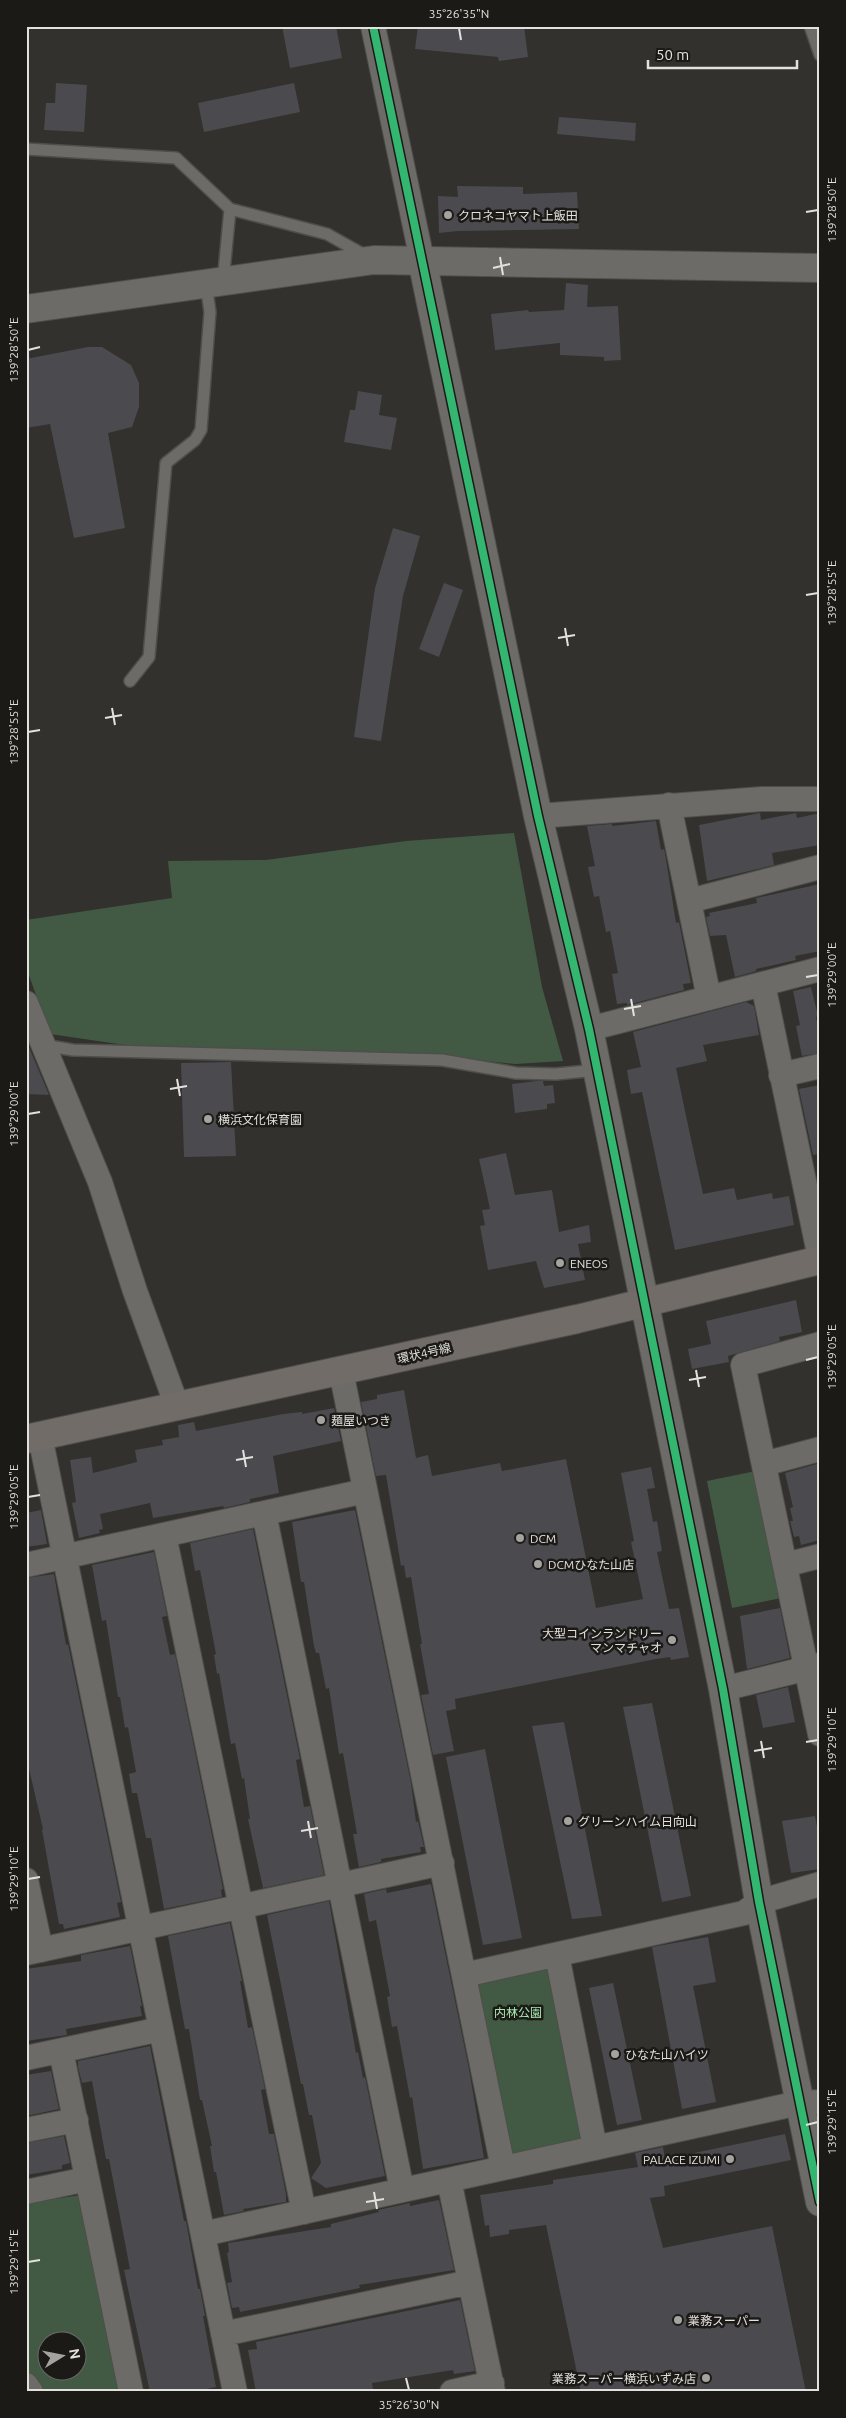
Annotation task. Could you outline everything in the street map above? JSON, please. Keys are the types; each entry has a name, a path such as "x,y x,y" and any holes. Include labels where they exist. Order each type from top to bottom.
{"main road":[{"name":"環状4号線","path":"33,1438 645,1303 820,1259"}],"street":[{"path":"373,26 538,816 589,1029 723,1689 759,1902 809,2103 820,2202"},
{"path":"26,309 374,260 820,268"},
{"path":"538,816 762,799 820,799"},
{"path":"669,806 709,998"},
{"path":"689,901 820,867"},
{"path":"589,1029 820,969"},
{"path":"763,984 782,1075 812,1178 820,1259"},
{"path":"26,1002 100,1182 135,1291 176,1406"},
{"path":"782,1075 820,1066"},
{"path":"820,1344 743,1365 785,1565 813,1667 820,1734"},
{"path":"341,1371 503,2168"},
{"path":"33,1438 65,1557 235,2392"},
{"path":"764,1464 820,1449"},
{"path":"26,1565 366,1491"},
{"path":"264,1513 402,2190"},
{"path":"164,1535 304,2212"},
{"path":"785,1565 820,1556"},
{"path":"723,1689 813,1667"},
{"path":"26,1880 33,1952 442,1862"},
{"path":"464,1975 744,1913 759,1902 820,1884"},
{"path":"557,1955 595,2148"},
{"path":"26,2058 161,2029"},
{"path":"61,2051 130,2392"},
{"path":"203,2234 809,2103"},
{"path":"26,2130 76,2120"},
{"path":"26,2192 88,2179"},
{"path":"449,2180 492,2388 452,2392"},
{"path":"224,2334 470,2282"},
{"path":"26,2385 31,2392"}],"lane":[{"path":"810,26 820,55"},
{"path":"26,149 176,158 230,209 327,234 374,260"},
{"path":"130,681 149,657 166,463 195,440 201,430 210,312 214,283 230,209"},
{"path":"43,1045 73,1050 442,1060 516,1074 556,1074 597,1070"}],"green space":[{"path":"514,833 542,987 563,1061 515,1064 441,1056 279,1053 132,1046 50,1034 26,967 26,920 172,898 168,861 266,860 406,841"},
{"path":"756,1471 781,1598 732,1608 707,1481"},
{"name":"内林公園","path":"548,1965 584,2143 511,2158 472,1981"},
{"path":"81,2195 121,2392 42,2392 26,2369 26,2203"}],"building":[{"path":"282,26 336,26 342,58 290,68"},
{"path":"418,26 495,28 495,26 524,26 528,57 499,61 498,57 415,49"},
{"path":"56,83 87,85 84,132 44,130 46,103 55,103"},
{"path":"294,83 300,112 204,132 198,103"},
{"path":"559,117 636,123 635,141 557,134"},
{"path":"457,186 523,187 523,194 577,192 579,229 439,233 438,196 458,197"},
{"path":"566,283 588,285 587,307 618,306 621,360 604,361 604,357 560,355 560,343 495,350 491,314 528,310 529,312 564,310"},
{"path":"88,347 102,347 131,365 139,383 139,407 132,427 108,433 125,528 74,538 50,424 26,428 26,359"},
{"path":"358,391 382,395 379,415 397,418 391,450 344,442 350,410 355,410"},
{"path":"393,528 420,536 403,596 381,741 354,737 375,588"},
{"path":"444,583 463,590 439,657 419,649"},
{"path":"760,813 761,820 796,813 797,818 820,813 820,845 772,853 774,865 707,881 699,825"},
{"path":"656,821 661,850 664,849 665,853 676,923 679,922 691,983 683,984 684,990 627,1005 627,1003 617,1004 612,974 618,973 610,931 606,932 599,896 594,897 588,867 595,866 587,826 612,824 612,826"},
{"path":"820,884 820,951 795,956 796,960 756,969 756,971 735,977 726,935 710,936 706,917 710,916 709,913 757,903 756,898"},
{"path":"811,987 818,1016 816,1017 820,1036 820,1053 802,1056 796,1026 800,1025 793,991"},
{"path":"746,1002 754,1006 759,1035 703,1045 707,1061 676,1068 689,1130 703,1194 734,1188 737,1200 772,1193 773,1199 789,1196 794,1225 675,1250 642,1092 631,1094 627,1070 641,1067 633,1032"},
{"path":"26,1040 49,1095 26,1094"},
{"path":"231,1062 236,1156 184,1157 181,1063"},
{"path":"543,1081 544,1086 553,1085 555,1103 547,1104 547,1109 515,1113 512,1084"},
{"path":"820,1085 820,1154 813,1155 799,1089"},
{"path":"506,1153 515,1195 552,1190 559,1232 589,1225 591,1242 578,1244 585,1280 544,1288 536,1261 488,1270 480,1226 485,1225 482,1210 490,1209 479,1159"},
{"path":"796,1300 802,1332 779,1337 780,1341 728,1356 729,1362 692,1369 688,1349 711,1344 706,1321"},
{"path":"404,1390 416,1458 428,1455 432,1476 500,1463 502,1471 566,1459 596,1608 643,1599 631,1542 634,1541 621,1473 651,1467 655,1488 647,1489 653,1522 657,1521 662,1551 657,1552 669,1609 679,1608 689,1657 671,1660 670,1657 656,1659 455,1699 456,1709 446,1711 454,1751 433,1755 421,1695 429,1694 411,1577 406,1578 404,1565 401,1566 386,1475 376,1476 361,1402 377,1399 377,1395"},
{"path":"334,1408 341,1441 273,1456 279,1493 250,1499 250,1502 224,1508 223,1506 153,1518 150,1503 100,1514 103,1529 99,1530 100,1533 79,1538 72,1503 76,1502 70,1460 91,1457 93,1473 137,1462 135,1450 163,1445 162,1440 179,1437 178,1425 194,1422 196,1431 283,1414 302,1412 302,1414"},
{"path":"820,1463 820,1540 801,1545 799,1536 794,1537 790,1521 793,1521 790,1508 793,1507 785,1473"},
{"path":"41,1510 47,1544 26,1547 26,1513"},
{"path":"355,1510 411,1783 416,1822 418,1821 424,1847 420,1847 421,1852 381,1859 381,1862 359,1867 353,1834 357,1834 343,1753 339,1754 329,1688 326,1689 319,1653 316,1653 314,1646 304,1582 301,1582 292,1522"},
{"path":"253,1529 300,1759 296,1760 304,1807 310,1806 324,1875 263,1888 248,1819 250,1819 244,1778 242,1779 235,1743 231,1744 219,1673 217,1674 214,1655 216,1654 200,1570 195,1571 190,1543"},
{"path":"154,1552 167,1616 162,1617 170,1655 175,1654 223,1889 221,1890 222,1897 164,1909 151,1838 146,1838 137,1793 132,1793 129,1774 136,1772 128,1727 125,1728 120,1697 118,1697 106,1620 102,1621 92,1565"},
{"path":"54,1574 66,1645 68,1644 121,1902 117,1903 120,1917 64,1929 63,1924 59,1924 43,1829 26,1756 26,1578"},
{"path":"780,1608 790,1658 747,1669 740,1616"},
{"path":"788,1687 795,1722 763,1728 756,1695"},
{"path":"652,1703 691,1896 662,1902 623,1707"},
{"name":"グリーンハイム日向山","path":"564,1722 602,1916 572,1919 532,1726"},
{"path":"485,1749 522,1938 483,1945 446,1757"},
{"path":"815,1816 820,1843 820,1869 791,1873 782,1821"},
{"path":"431,1884 469,2069 484,2158 423,2169 412,2097 410,2098 397,2026 392,2027 387,1997 390,1996 376,1920 369,1922 364,1894 386,1889 387,1893"},
{"path":"329,1901 356,2053 358,2052 363,2078 365,2077 385,2176 326,2188 311,2178 321,2163 312,2115 309,2115 303,2084 301,2084 267,1915"},
{"path":"230,1923 242,1981 240,1981 248,2028 252,2027 265,2089 261,2090 269,2134 274,2134 286,2202 243,2209 244,2211 224,2215 216,2172 214,2172 210,2146 212,2146 202,2100 200,2100 189,2029 185,2029 168,1936"},
{"path":"708,1937 716,1982 693,1986 716,2102 682,2109 652,1947"},
{"path":"130,1946 142,2006 140,2006 142,2016 66,2029 67,2035 26,2041 26,1969 81,1961 81,1955"},
{"name":"ひなた山ハイツ","path":"613,1983 642,2120 617,2125 589,1988"},
{"path":"150,2046 184,2221 186,2221 198,2289 200,2289 216,2387 192,2392 150,2392 124,2270 130,2269 109,2159 106,2159 92,2081 82,2083 78,2067 78,2061"},
{"path":"51,2071 59,2109 26,2116 26,2075"},
{"name":"業務スーパー","path":"785,2134 791,2160 664,2186 665,2196 650,2198 663,2248 772,2226 806,2392 581,2392 546,2225 509,2230 509,2234 490,2237 489,2225 485,2226 480,2195 553,2184 553,2180 638,2167 635,2153 663,2147 665,2159"},
{"path":"64,2136 70,2163 62,2165 62,2169 26,2175 26,2143"},
{"path":"439,2200 454,2270 359,2285 360,2288 240,2312 239,2307 232,2308 227,2283 232,2282 227,2253 229,2252 228,2243 331,2227 331,2224 379,2212 378,2210 410,2203 410,2206"},
{"path":"460,2300 475,2371 454,2374 453,2370 372,2383 373,2389 358,2392 256,2392 248,2350 257,2349 256,2342"}],"cycle path":[{"path":"373,26 538,816 589,1029 723,1689 759,1902 820,2202"}],"place":[{"name":"クロネコヤマト上飯田","path":"448,215"},
{"name":"横浜文化保育園","path":"208,1119"},
{"name":"ENEOS","path":"560,1263"},
{"name":"麺屋いつき","path":"321,1420"},
{"name":"DCM","path":"520,1538"},
{"name":"DCMひなた山店","path":"538,1564"},
{"name":"大型コインランドリー マンマチャオ","path":"672,1640"},
{"name":"グリーンハイム日向山","path":"568,1821"},
{"name":"ひなた山ハイツ","path":"615,2054"},
{"name":"PALACE IZUMI","path":"730,2159"},
{"name":"業務スーパー","path":"678,2320"},
{"name":"業務スーパー横浜いずみ店","path":"706,2378"}]}
